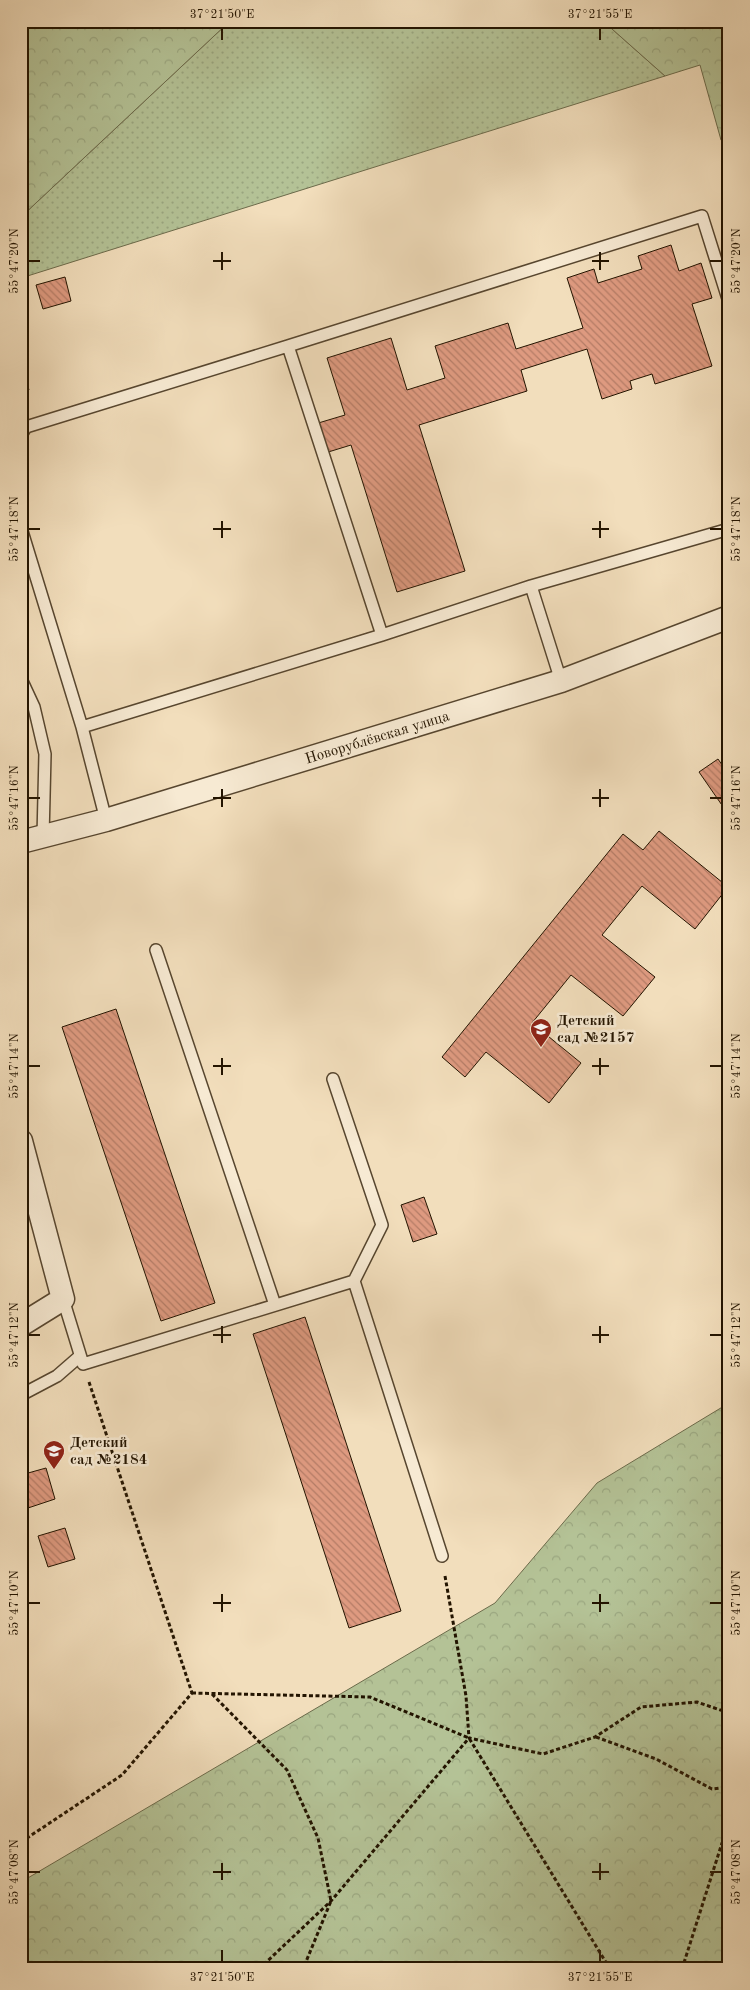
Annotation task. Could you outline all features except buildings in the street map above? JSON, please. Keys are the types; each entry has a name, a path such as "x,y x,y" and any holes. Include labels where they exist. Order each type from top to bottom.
{"street":[{"name":"Новорублёвская улица","path":"32,840 106,820 561,681 729,617"},
{"path":"21,1141 63,1299 21,1325"}],"lane":[{"path":"21,436 26,427 702,216 729,302"},
{"path":"288,346 382,635"},
{"path":"21,528 82,727 106,820"},
{"path":"82,727 382,635 531,586 729,529"},
{"path":"531,586 561,681"},
{"path":"21,679 34,707 45,754 32,840"},
{"path":"156,950 275,1305"},
{"path":"333,1079 382,1225 354,1281 442,1556"},
{"path":"21,1394 57,1376 81,1360 354,1281"},
{"path":"63,1299 81,1360"}],"path":[{"path":"81,1360 192,1693"},
{"path":"442,1556 466,1696 469,1738 610,1969"},
{"path":"21,1842 122,1775 192,1693 370,1697 469,1738 543,1754 595,1737 641,1707 696,1702 729,1713"},
{"path":"212,1693 287,1770 318,1838 331,1901 303,1969"},
{"path":"595,1737 656,1759 712,1789 729,1787"},
{"path":"259,1969 331,1901 469,1738"},
{"path":"682,1969 722,1843 729,1836"}],"green space":[{"path":"21,21 230,21 21,217"},
{"path":"230,21 603,21 665,76 21,278 21,217"},
{"path":"603,21 729,21 729,149 721,140 700,65 665,76"},
{"path":"729,1403 729,1969 21,1969 21,1882 495,1603 597,1483"}],"place":[{"name":"Детский сад №2157","path":"541,1048"},
{"name":"Детский сад №2184","path":"54,1470"}]}
